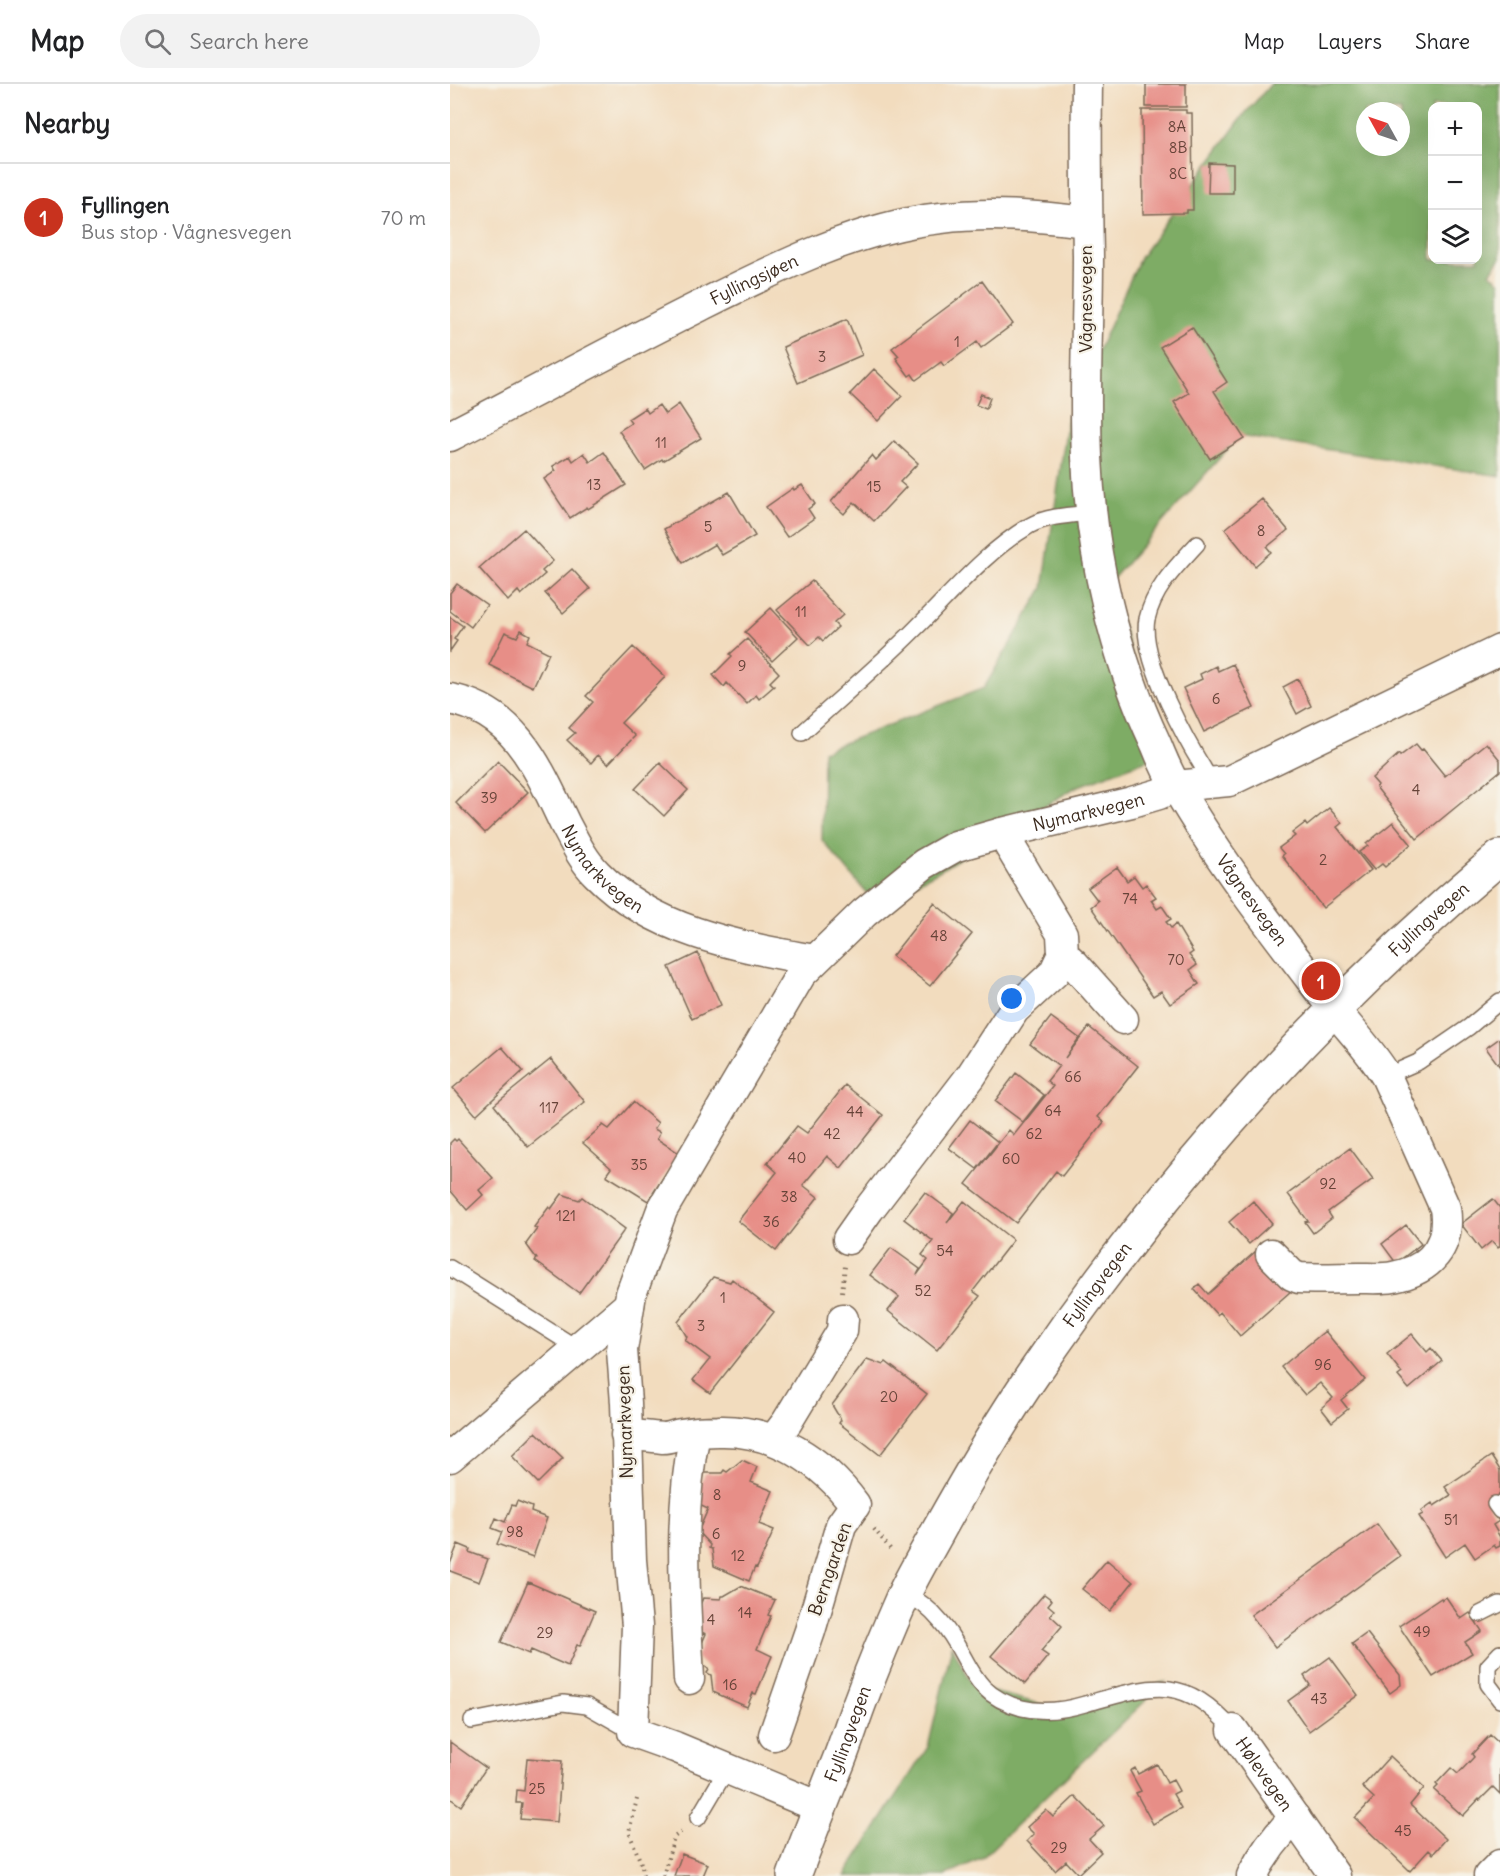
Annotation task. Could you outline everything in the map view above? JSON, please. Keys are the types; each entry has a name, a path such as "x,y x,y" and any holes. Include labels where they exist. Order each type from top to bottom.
{"street":[{"name":"Vågnesvegen","path":"1087,84 1087,459 1092,513 1107,607 1126,671 1175,786 1218,854 1334,1009"},
{"name":"Fyllingsjøen","path":"450,436 736,288 806,256 860,236 920,221 977,215 1030,216 1086,222"},
{"path":"1175,786 1229,781 1500,650"},
{"name":"Nymarkvegen","path":"450,699 465,702 494,716 519,740 538,767 577,847 595,873 611,886 645,910 681,928 732,944 814,960"},
{"name":"Nymarkvegen","path":"633,1732 637,1626 631,1560 622,1350 631,1294 662,1210 801,974 864,913 924,864 956,846 1132,802 1159,794 1175,786"},
{"path":"848,1239 970,1076 1014,1010 1054,972 1063,954 1062,934 1002,833"},
{"name":"Fyllingvegen","path":"794,1876 819,1807 836,1769 861,1697 908,1587 973,1467 1061,1332 1159,1204 1217,1136 1334,1009 1400,945 1500,857"},
{"path":"1063,954 1123,1019"},
{"path":"1271,1254 1292,1275 1299,1278 1392,1277 1415,1270 1429,1262 1437,1254 1446,1231 1445,1208 1386,1076 1334,1009"},
{"path":"450,1457 629,1305"},
{"path":"774,1439 787,1422 842,1331 843,1319"},
{"name":"Berngarden","path":"626,1435 664,1438 720,1431 750,1433 774,1439 810,1459 843,1489 855,1505 841,1525 810,1630 774,1735"},
{"path":"688,1679 684,1567 686,1492 695,1433"},
{"name":"Hølevegen","path":"1233,1730 1335,1876"},
{"path":"633,1732 819,1807"},
{"name":"Hølevegen","path":"1252,1876 1268,1849 1295,1818"},
{"path":"1489,1876 1500,1865"}],"lane":[{"path":"802,733 912,632 1005,542 1043,520 1092,513"},
{"path":"1197,544 1169,574 1157,591 1147,620 1146,640 1153,668 1185,736 1212,782"},
{"path":"1386,1076 1418,1062 1469,1027 1500,1002"},
{"path":"450,1268 577,1348"},
{"path":"908,1587 942,1622 986,1691 1001,1701 1023,1708 1062,1710 1144,1688 1163,1687 1191,1696 1216,1711 1233,1730"},
{"path":"1480,1614 1500,1604"},
{"path":"1500,1653 1488,1666 1488,1684 1500,1700"},
{"path":"472,1721 563,1703 587,1706 633,1732"},
{"path":"698,1818 726,1769"}],"path":[{"path":"843,1319 842,1285 848,1239"},
{"path":"855,1505 899,1561 908,1587"},
{"path":"637,1799 629,1832 642,1866 643,1876"},
{"path":"663,1876 674,1837 698,1818"}],"green space":[{"path":"1271,84 1500,84 1500,259 1490,273 1500,282 1500,476 1239,436 1109,583 1163,754 1076,787 937,872 875,903 822,840 823,751 984,688 1043,588 1068,417 1140,258 1242,117"},
{"path":"952,1646 974,1687 1048,1706 1165,1682 982,1858 944,1876 845,1876 928,1747"}],"building":[{"path":"1146,84 1186,84 1186,107 1146,107"},
{"path":"1142,110 1186,110 1186,113 1192,113 1193,210 1187,210 1187,213 1143,214"},
{"path":"1209,163 1233,164 1233,193 1208,193"},
{"path":"982,281 1013,324 981,348 977,342 944,366 941,362 916,380 912,374 909,376 896,358 899,356 892,348"},
{"path":"847,319 862,355 798,383 783,347"},
{"path":"1192,327 1227,382 1214,391 1244,438 1210,459 1174,402 1189,393 1160,347"},
{"path":"874,369 902,396 878,421 850,394"},
{"path":"981,394 990,398 986,409 976,405"},
{"path":"679,404 701,438 645,470 619,431 631,423 628,419 645,408 648,413 659,405 665,414"},
{"path":"894,441 918,463 900,482 906,487 874,521 854,502 844,514 831,502 872,455 876,460"},
{"path":"604,452 626,485 570,518 544,479 556,471 553,466 570,456 573,461 584,453 590,462"},
{"path":"802,485 815,504 808,509 814,518 787,537 766,507 793,488 794,490"},
{"path":"729,492 755,536 722,555 715,544 683,563 664,529"},
{"path":"1262,499 1288,530 1267,547 1271,552 1255,566 1225,529"},
{"path":"524,529 553,561 542,571 545,574 521,595 518,591 508,601 479,568"},
{"path":"572,569 590,589 563,613 545,593"},
{"path":"812,581 843,615 834,623 838,627 823,641 819,637 810,645 777,610"},
{"path":"457,584 487,605 471,627 450,611 450,593"},
{"path":"771,608 798,637 772,661 745,632"},
{"path":"450,617 463,626 454,639 457,641 450,651"},
{"path":"521,630 530,635 527,642 549,653 533,687 489,665 505,632 517,637"},
{"path":"747,639 779,673 770,682 774,686 759,699 756,695 747,704 727,683 724,687 713,675 732,656 730,654"},
{"path":"633,647 665,677 621,723 635,736 608,764 598,755 591,763 567,740 575,733 569,728 593,702 586,696"},
{"path":"1233,664 1254,708 1204,732 1183,688 1202,679 1200,674 1216,666 1218,671"},
{"path":"1298,679 1311,706 1297,714 1283,687"},
{"path":"1486,743 1500,760 1500,771 1417,839 1376,787 1378,785 1372,778 1399,754 1400,756 1416,744 1421,750 1423,749 1445,776"},
{"path":"498,761 528,792 485,833 456,803"},
{"path":"660,763 688,790 664,816 635,789"},
{"path":"1329,808 1342,823 1337,827 1371,870 1323,908 1282,856 1284,854 1279,848 1295,836 1292,833 1305,823 1307,826"},
{"path":"1393,822 1411,844 1385,867 1382,864 1374,870 1359,852"},
{"path":"1117,867 1127,881 1134,876 1142,887 1146,884 1156,897 1151,900 1157,909 1162,906 1171,919 1166,922 1171,928 1176,924 1193,952 1189,955 1197,965 1190,970 1199,984 1170,1004 1161,991 1153,996 1091,907 1098,901 1088,888"},
{"path":"934,903 972,934 930,986 892,956"},
{"path":"698,953 721,1005 692,1019 669,967"},
{"path":"1051,1017 1079,1038 1065,1058 1089,1027 1138,1066 1098,1117 1104,1122 1062,1176 1056,1171 1016,1223 966,1184 1009,1130 1014,1135 1053,1086 1047,1081 1059,1066 1030,1044"},
{"path":"1500,1038 1500,1067 1486,1048"},
{"path":"502,1047 523,1071 476,1115 453,1088"},
{"path":"551,1059 585,1102 528,1147 494,1105"},
{"path":"1016,1073 1044,1095 1023,1122 995,1101"},
{"path":"845,1085 883,1115 841,1168 827,1156 803,1185 818,1197 776,1251 738,1221 777,1172 767,1163 797,1126 807,1133"},
{"path":"633,1102 658,1123 654,1129 660,1132 657,1139 679,1153 648,1201 606,1175 611,1168 583,1143 603,1125 609,1129"},
{"path":"970,1120 998,1142 977,1169 949,1148"},
{"path":"454,1139 456,1141 458,1139 493,1178 479,1190 483,1195 467,1210 450,1190 450,1143"},
{"path":"1350,1148 1373,1179 1328,1212 1332,1218 1313,1233 1305,1222 1308,1221 1288,1194"},
{"path":"925,1192 953,1213 947,1223 964,1201 1013,1240 973,1291 980,1296 937,1350 888,1311 899,1297 870,1275 891,1248 920,1269 917,1275 928,1260 922,1255 933,1241 904,1219"},
{"path":"562,1194 579,1200 582,1197 625,1229 579,1293 535,1261 537,1259 526,1244 537,1229 534,1227"},
{"path":"1493,1199 1500,1208 1500,1246 1498,1248 1492,1241 1481,1250 1461,1224"},
{"path":"1253,1201 1272,1223 1249,1244 1229,1222"},
{"path":"1406,1225 1421,1244 1396,1263 1382,1244"},
{"path":"1256,1251 1291,1291 1240,1336 1220,1312 1217,1315 1194,1289 1199,1284 1208,1294"},
{"path":"713,1277 730,1282 732,1279 774,1312 710,1393 693,1380 710,1359 685,1340 687,1337 678,1322"},
{"path":"1325,1331 1365,1380 1341,1400 1348,1409 1332,1422 1321,1408 1333,1398 1320,1383 1305,1395 1281,1367"},
{"path":"1412,1334 1427,1352 1431,1348 1442,1361 1409,1389 1398,1376 1402,1373 1387,1354"},
{"path":"867,1359 883,1365 886,1362 927,1394 880,1455 839,1423 841,1420 832,1405"},
{"path":"536,1432 563,1458 538,1483 512,1456"},
{"path":"1491,1456 1500,1470 1500,1494 1488,1502 1499,1521 1493,1525 1500,1537 1500,1546 1496,1548 1494,1545 1475,1558 1465,1543 1445,1557 1419,1516 1423,1514 1421,1511 1432,1503 1434,1506 1451,1495 1445,1487"},
{"path":"742,1460 757,1467 751,1482 773,1491 759,1524 774,1530 749,1581 714,1566 712,1549 698,1532 708,1509 693,1502 705,1473 722,1473 724,1470 727,1472"},
{"path":"517,1501 532,1507 531,1512 547,1518 533,1557 497,1544 502,1532 492,1528 496,1518 505,1522 512,1505 515,1506"},
{"path":"1377,1524 1400,1556 1275,1647 1251,1615"},
{"path":"458,1544 470,1549 469,1552 488,1559 479,1582 450,1571 450,1564"},
{"path":"1107,1560 1133,1582 1110,1611 1082,1589"},
{"path":"528,1582 595,1611 580,1646 577,1645 568,1666 531,1650 529,1654 501,1642"},
{"path":"741,1586 775,1600 757,1649 772,1656 756,1694 753,1693 747,1707 713,1692 711,1675 707,1673 709,1670 696,1657 706,1634 691,1628 703,1598 721,1599 722,1596"},
{"path":"1044,1594 1052,1600 1048,1605 1054,1610 1050,1615 1062,1626 1041,1651 1048,1656 1025,1684 991,1656"},
{"path":"1446,1597 1461,1619 1470,1613 1482,1631 1465,1642 1472,1653 1433,1677 1399,1626"},
{"path":"1367,1633 1400,1675 1401,1685 1390,1693 1352,1644"},
{"path":"1330,1657 1358,1695 1309,1731 1288,1701 1310,1685 1304,1676"},
{"path":"1490,1735 1500,1744 1500,1794 1493,1787 1463,1816 1434,1790 1438,1786 1436,1784 1451,1768 1458,1774 1474,1757 1472,1754"},
{"path":"450,1742 486,1768 461,1806 450,1798"},
{"path":"1390,1756 1424,1788 1410,1805 1446,1839 1433,1854 1429,1850 1410,1871 1355,1818 1374,1798 1362,1787"},
{"path":"527,1758 562,1761 557,1822 520,1819 522,1803 516,1803 517,1790 524,1791"},
{"path":"1157,1764 1167,1783 1173,1780 1179,1791 1173,1794 1181,1808 1153,1824 1136,1793 1141,1791 1130,1771 1135,1768 1138,1774"},
{"path":"1075,1796 1104,1826 1089,1839 1101,1852 1078,1874 1066,1861 1055,1871 1027,1841 1034,1834 1027,1827 1046,1810 1053,1817"},
{"path":"682,1854 708,1864 703,1876 674,1876"}],"place":[{"name":"Fyllingen","path":"1321,981"}]}
